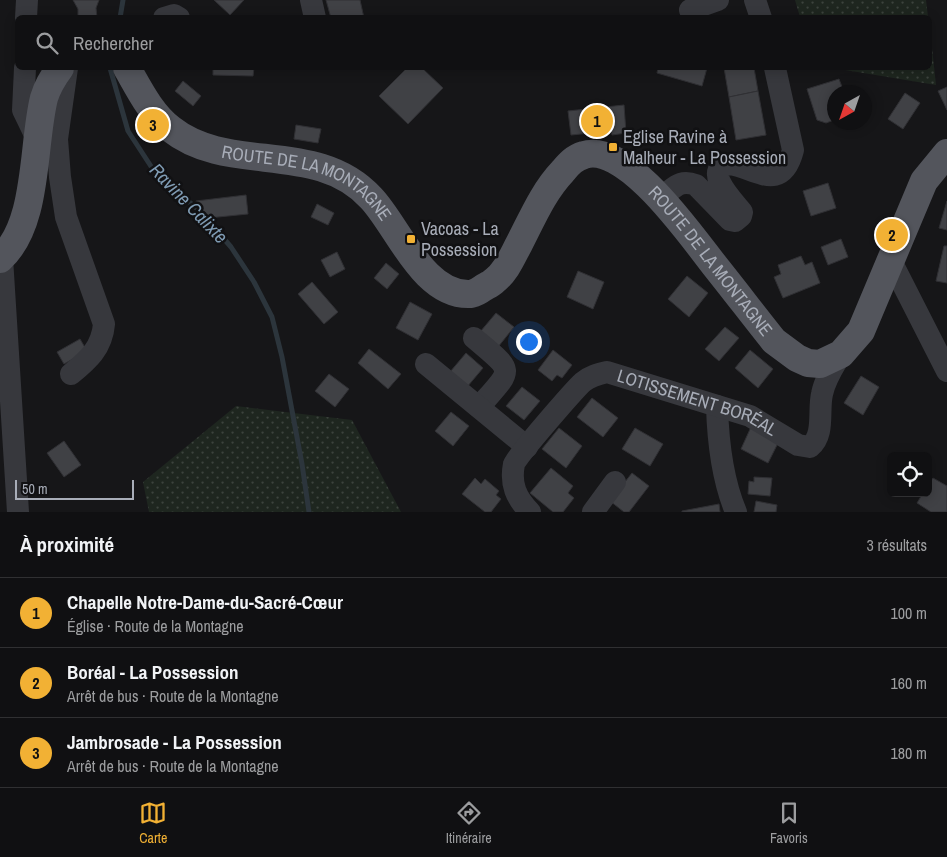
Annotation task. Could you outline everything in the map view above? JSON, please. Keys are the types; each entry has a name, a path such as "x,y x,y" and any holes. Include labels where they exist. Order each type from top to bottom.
{"main road":[{"path":"1,258 16,239 26,218 45,97 59,70"},
{"name":"ROUTE DE LA MONTAGNE","path":"127,70 151,109 170,129 192,143 217,151 302,162 323,167 350,179 372,198 424,272 442,286 457,293 473,294 494,282 508,264 553,181 572,160 594,152 613,159 630,169 662,197 774,341 797,358 808,363 820,364 841,354 861,331 924,181 947,153"}],"street":[{"path":"26,15 27,0"},
{"path":"311,0 314,15"},
{"path":"690,10 718,0"},
{"path":"755,0 759,15"},
{"path":"25,70 24,110 38,141"},
{"path":"67,70 57,139 60,177 66,216 104,324 103,335 98,347 88,360 71,374"},
{"path":"662,197 682,183 696,185 730,220 735,221 741,216 742,212 718,182 717,175 720,168 730,164 765,176 777,174 784,168 790,160 792,150 775,70"},
{"path":"1,258 18,512"},
{"path":"891,261 947,371"},
{"path":"474,338 503,362 506,368 504,378 479,407"},
{"name":"LOTISSEMENT BORÉAL","path":"530,512 517,498 513,482 514,462 583,382 590,377 607,372 750,416 798,445 810,447 816,440 818,433 822,394 830,373 841,354"},
{"path":"426,364 527,447"},
{"path":"717,406 718,442 731,502 736,512"},
{"path":"593,512 615,482"}],"shaded area":[{"path":"795,0 926,0 928,15 799,15"},
{"path":"932,48 936,85 845,70 932,70"},
{"path":"236,406 352,420 401,512 149,512 143,482"}],"building":[{"path":"73,0 99,0 96,8 97,15 78,15 78,9"},
{"path":"214,0 244,0 230,15"},
{"path":"326,0 360,0 363,15 330,15"},
{"path":"213,70 254,70 253,76 213,75"},
{"path":"405,70 424,70 443,88 408,124 379,96"},
{"path":"658,70 706,70 702,86 657,73"},
{"path":"724,70 754,70 758,91 729,97"},
{"path":"839,79 841,85 827,85 827,123 817,120 807,89"},
{"path":"183,81 201,96 193,106 175,91"},
{"path":"947,87 947,110 938,91"},
{"path":"758,91 766,135 736,140 729,97"},
{"path":"905,93 920,103 903,129 888,119"},
{"path":"624,105 626,133 612,135 611,131 571,135 568,111"},
{"path":"296,125 321,129 318,143 294,139"},
{"path":"828,183 836,208 811,216 803,191"},
{"path":"246,195 248,214 198,219 196,201"},
{"path":"947,201 947,230 939,228"},
{"path":"317,204 334,213 328,225 311,217"},
{"path":"841,239 848,257 828,265 821,247"},
{"path":"944,246 947,246 947,283 936,281"},
{"path":"337,252 345,269 330,277 321,260"},
{"path":"801,256 805,265 812,262 820,283 783,298 774,277 781,274 778,265"},
{"path":"386,263 399,274 387,289 374,278"},
{"path":"578,271 604,282 593,309 567,297"},
{"path":"687,276 708,293 689,317 668,299"},
{"path":"312,282 338,312 324,324 298,294"},
{"path":"410,302 432,314 418,340 396,328"},
{"path":"496,313 514,327 498,347 480,332"},
{"path":"725,327 739,338 719,361 705,349"},
{"path":"80,339 87,351 64,364 57,352"},
{"path":"369,349 401,374 388,389 358,363"},
{"path":"553,350 572,365 562,378 557,375 552,381 538,370"},
{"path":"750,350 773,369 758,388 735,368"},
{"path":"466,353 483,368 467,387 450,372"},
{"path":"329,374 349,389 335,407 315,391"},
{"path":"861,376 879,387 863,415 844,403"},
{"path":"522,387 540,401 524,420 506,406"},
{"path":"592,398 618,418 603,437 577,417"},
{"path":"451,412 469,426 453,446 435,431"},
{"path":"751,427 779,441 768,463 741,449"},
{"path":"559,428 582,446 566,468 542,449"},
{"path":"635,428 663,444 650,466 622,449"},
{"path":"64,441 81,465 64,477 47,453"},
{"path":"551,468 573,486 568,493 574,498 563,512 553,512 530,493"},
{"path":"632,473 649,486 629,512 624,512 610,501"},
{"path":"754,477 772,478 770,496 748,494 749,481 754,482"},
{"path":"475,478 481,484 485,479 499,491 496,495 501,499 491,512 485,512 462,494"},
{"path":"933,478 947,486 947,512 931,512 917,503 921,497 932,497"},
{"path":"756,501 777,505 776,512 754,512"},
{"path":"719,504 720,512 682,512 682,511"}],"waterway":[{"name":"Ravine Calixte","path":"120,15 123,0"},
{"name":"Ravine Calixte","path":"111,70 128,131 156,174 201,212 231,247 254,282 272,317 282,357 309,512"}],"place":[{"name":"Chapelle Notre-Dame-du-Sacré-Cœur","path":"597,121"},
{"name":"Jambrosade - La Possession","path":"153,125"},
{"name":"Eglise Ravine à Malheur - La Possession","path":"613,147"},
{"name":"Boréal - La Possession","path":"892,235"},
{"name":"Vacoas - La Possession","path":"411,239"}]}
